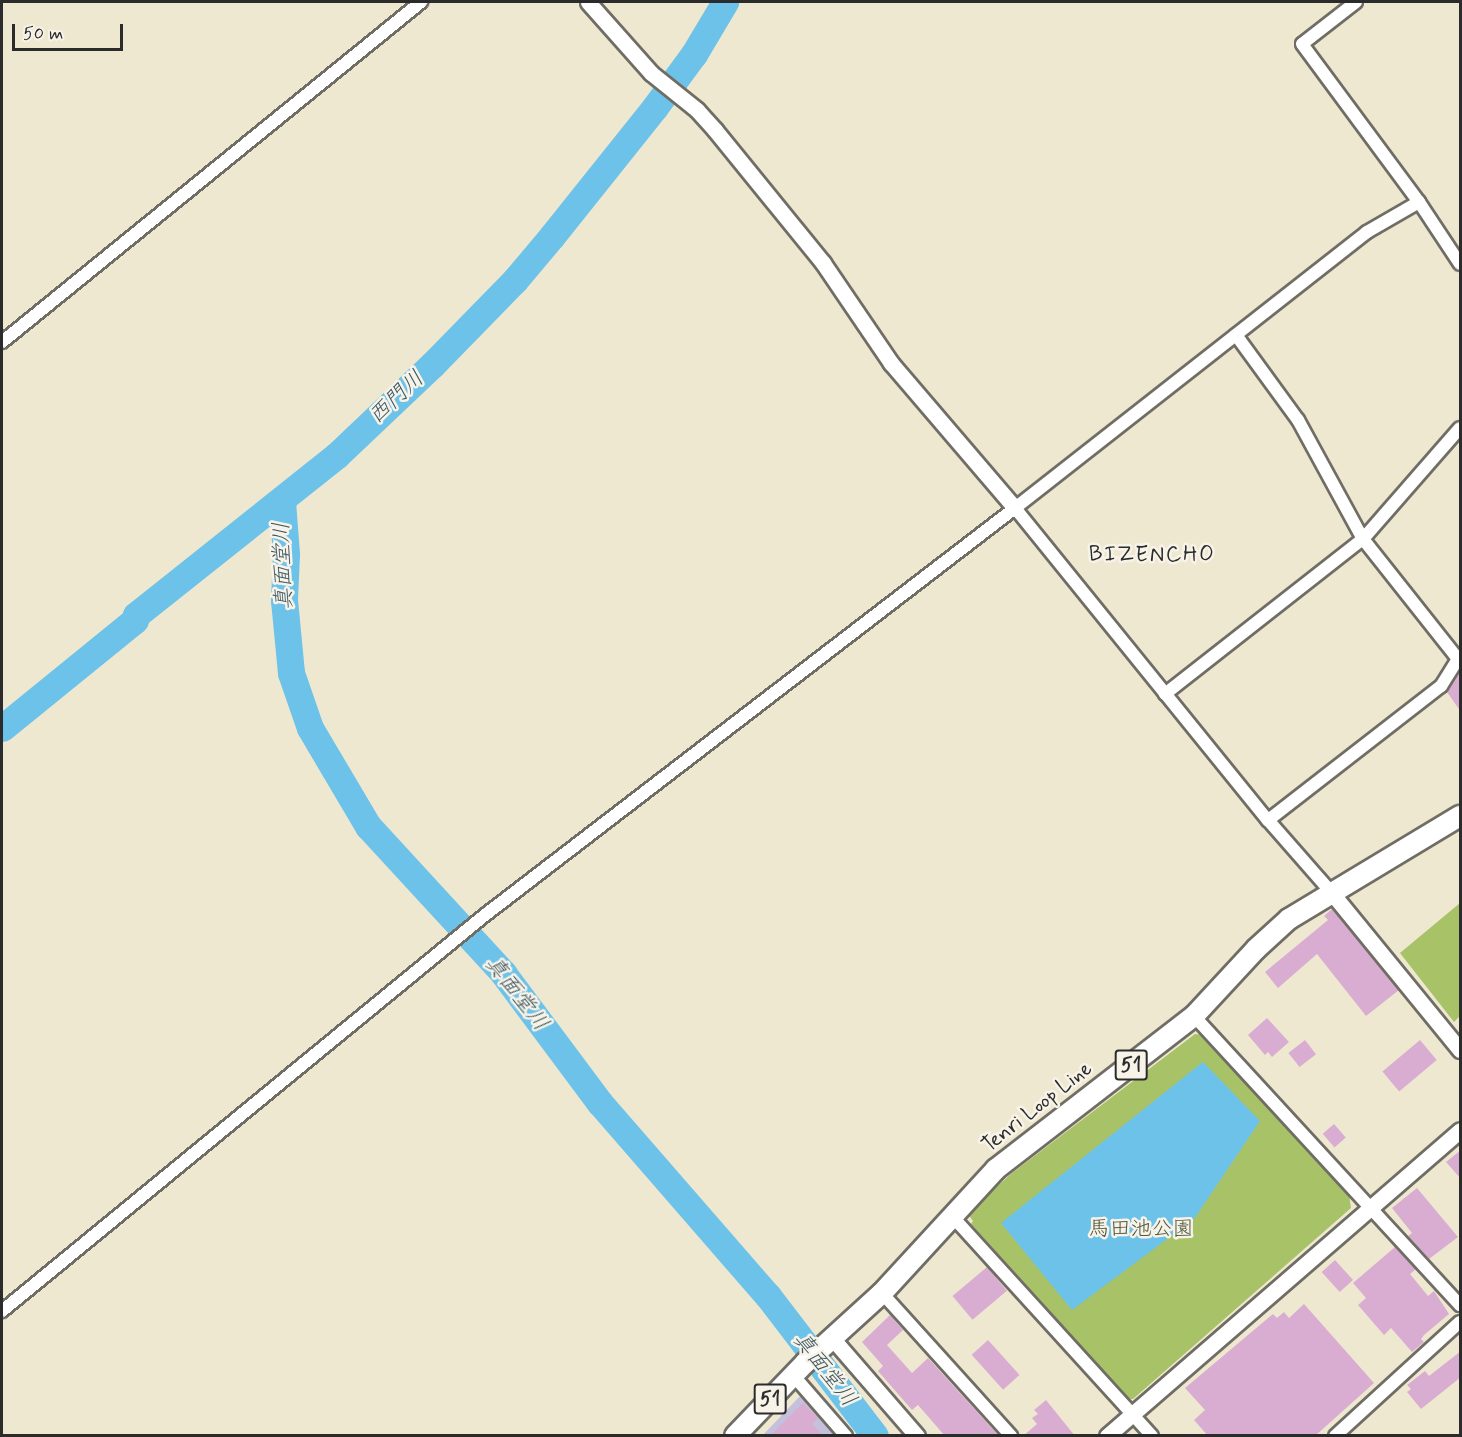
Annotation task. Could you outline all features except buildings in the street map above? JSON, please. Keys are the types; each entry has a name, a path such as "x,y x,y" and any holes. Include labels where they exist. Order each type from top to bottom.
{"main road":[{"name":"Tenri Loop Line","path":"735,1436 799,1369 882,1293 996,1169 1194,1016 1256,949 1289,919 1461,816"}],"street":[{"path":"2,342 421,2"},
{"path":"588,2 651,73 697,110 823,263 891,363 1015,508 1268,820 1332,892 1461,1050"},
{"path":"1356,2 1302,44 1419,201 1461,264"},
{"path":"2,1311 485,915 1015,508 1367,232 1419,201"},
{"path":"1236,335 1298,420 1363,539 1458,659 1441,686 1268,820"},
{"path":"1165,694 1363,539 1461,428"},
{"path":"1194,1016 1461,1305"},
{"path":"1107,1436 1461,1130"},
{"path":"952,1216 1152,1436"},
{"path":"882,1293 1011,1436"},
{"path":"1335,1436 1461,1322"},
{"path":"828,1341 917,1436"},
{"path":"799,1369 846,1436"}],"shaded area":[{"path":"800,1396 807,1397 841,1436 762,1436"}],"green space":[{"path":"1460,903 1460,1016 1454,1022 1400,953"},
{"name":"馬田池公園","path":"1195,1034 1204,1035 1349,1194 1351,1208 1133,1399 1129,1399 971,1224 973,1221 967,1213 1012,1173"}],"water":[{"path":"1203,1062 1260,1121 1194,1219 1072,1310 1001,1223"}],"waterway":[{"name":"西門川","path":"2,728 135,620 136,615 336,456 432,365 515,280 552,236 655,107 694,54 725,2"},
{"name":"真面堂川","path":"282,501 286,554 284,600 291,673 310,728 368,826 503,973 600,1103 768,1296 875,1436"}],"district":[{"name":"BIZENCHO","path":"1152,556"}]}
